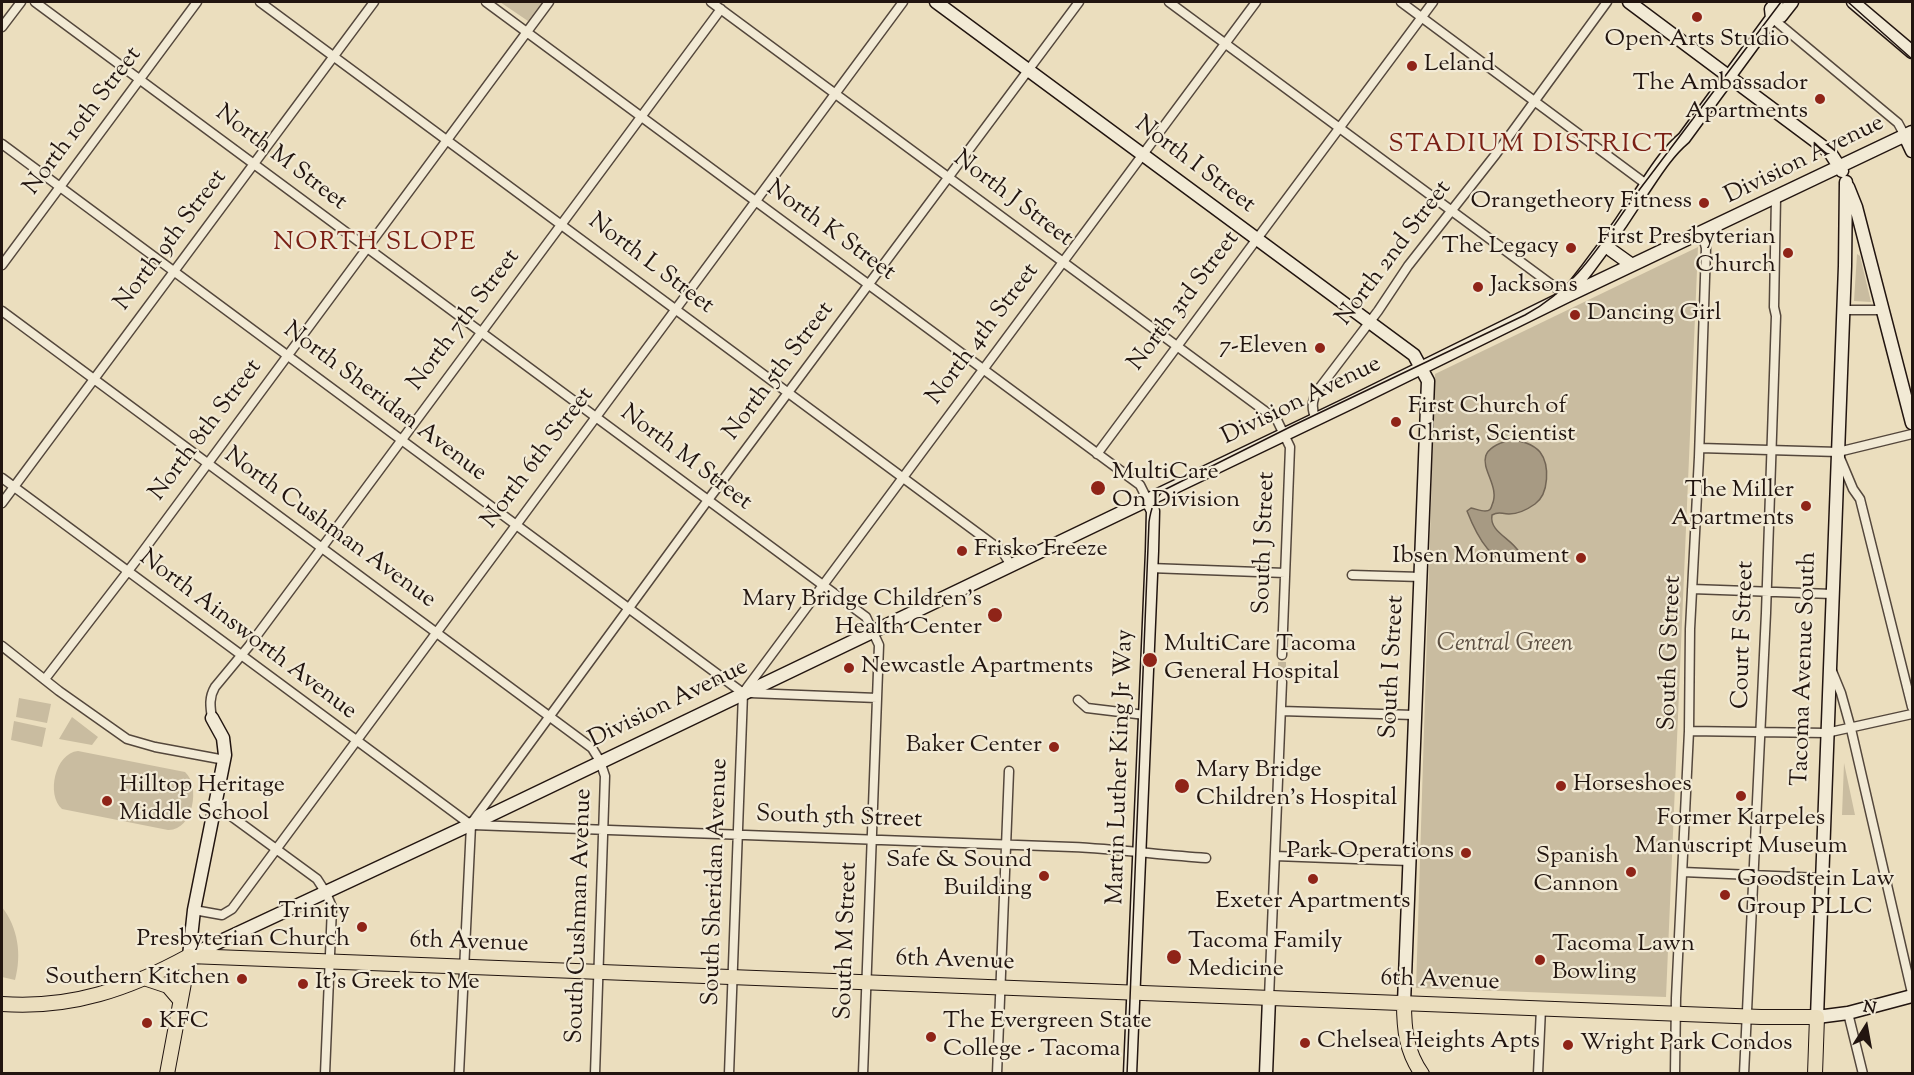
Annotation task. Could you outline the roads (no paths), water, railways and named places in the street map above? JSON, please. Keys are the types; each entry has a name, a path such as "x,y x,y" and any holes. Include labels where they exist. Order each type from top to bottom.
{"main road":[{"name":"North I Street","path":"936,2 1414,355 1421,368"},
{"path":"1629,2 1822,146 1840,165 1856,207 1912,423"},
{"path":"1772,18 1771,9 1777,2"},
{"path":"1567,296 1638,199 1646,184 1675,146 1684,138 1772,18 1780,16 1792,2"},
{"path":"1853,2 1912,52"},
{"path":"1909,134 1912,150"},
{"name":"Division Avenue","path":"189,956 471,825 1567,296 1909,134"},
{"path":"1638,199 1652,187 1680,151 1684,138"},
{"name":"Tacoma Avenue South","path":"1815,1074 1845,266 1846,182"},
{"name":"Tacoma Avenue South","path":"1845,266 1862,229"},
{"path":"1606,243 1611,250 1632,265"},
{"name":"South I Street","path":"1421,368 1428,381 1404,1003 1406,1040 1422,1074"},
{"name":"Martin Luther King Jr Way","path":"1130,1074 1153,511 1147,499"},
{"path":"167,1074 189,956 194,910 225,760 223,738 212,718"},
{"name":"6th Avenue","path":"2,1004 41,1005 69,1002 112,991 189,956 1747,1016 1817,1017 1848,1013 1912,994"},
{"path":"144,978 168,986 180,1000"},
{"path":"1266,1074 1269,998"}],"street":[{"path":"2,27 21,2"},
{"name":"North M Street","path":"34,2 866,617 872,631"},
{"name":"North 10th Street","path":"2,265 197,2"},
{"name":"North L Street","path":"260,2 1003,552 1011,565"},
{"name":"North 9th Street","path":"2,503 374,2"},
{"name":"North K Street","path":"486,2 1140,485 1147,499"},
{"name":"North 8th Street","path":"45,679 127,572 549,2"},
{"name":"North J Street","path":"711,2 1277,420 1285,433"},
{"name":"North 6th Street","path":"194,910 222,915 232,909 903,2"},
{"name":"North 5th Street","path":"471,825 708,500 1080,2"},
{"path":"1169,2 1567,296"},
{"name":"North 4th Street","path":"743,693 1256,2"},
{"path":"1401,2 1646,184"},
{"name":"North 3rd Street","path":"1096,453 1433,2"},
{"name":"North 2nd Street","path":"1316,419 1314,397 1408,266 1535,101 1607,2"},
{"name":"North 7th Street","path":"212,718 211,694 721,9"},
{"path":"1772,18 1909,134"},
{"name":"North Sheridan Avenue","path":"2,144 743,693"},
{"name":"Court F Street","path":"1744,1074 1767,591 1776,316 1774,307 1776,197"},
{"name":"South G Street","path":"1675,1074 1689,731 1692,589 1700,448 1706,248 1702,233"},
{"path":"1843,310 1882,310"},
{"name":"North Cushman Avenue","path":"2,311 592,748 600,761"},
{"name":"South J Street","path":"1282,655 1290,447 1285,433"},
{"path":"1700,448 1838,452 1912,434"},
{"path":"1838,452 1853,489 1860,499 1912,707"},
{"name":"North Ainsworth Avenue","path":"2,478 471,825"},
{"path":"1150,568 1285,573"},
{"path":"1352,575 1421,577"},
{"path":"1692,589 1832,594"},
{"name":"South M Street","path":"863,1074 879,645 872,631"},
{"path":"2,646 127,739 225,760"},
{"path":"1829,664 1841,693 1851,729 1912,994"},
{"path":"1269,998 1282,682"},
{"path":"743,693 877,698"},
{"name":"South Sheridan Avenue","path":"729,1074 743,693"},
{"path":"1078,700 1087,708 1145,715"},
{"path":"1281,711 1414,716"},
{"path":"1689,731 1826,733 1912,714"},
{"name":"South Cushman Avenue","path":"595,1074 605,776 600,761"},
{"path":"997,1074 1009,771"},
{"path":"216,805 317,879 332,907 326,1074"},
{"path":"459,1074 471,825"},
{"name":"South 5th Street","path":"471,825 1127,850 1206,858"},
{"path":"1275,856 1409,861"},
{"path":"1683,872 1821,878"},
{"path":"1538,1074 1541,1008"},
{"path":"1848,1013 1863,1074"}],"tunnel":[{"path":"1282,655 1282,682"}],"tram line":[{"path":"1127,1074 1149,522 1155,501 1164,490 1525,315 1563,288 1593,255 1781,2"},
{"path":"1848,2 1912,59"}],"place":[{"name":"Open Arts Studio","path":"1697,17"},
{"name":"Leland","path":"1412,66"},
{"name":"The Ambassador Apartments","path":"1820,99"},
{"name":"Orangetheory Fitness","path":"1704,203"},
{"name":"The Legacy","path":"1571,248"},
{"name":"First Presbyterian Church","path":"1788,253"},
{"name":"Jacksons","path":"1478,287"},
{"name":"Dancing Girl","path":"1575,315"},
{"name":"7-Eleven","path":"1320,348"},
{"name":"First Church of Christ, Scientist","path":"1396,422"},
{"name":"MultiCare On Division","path":"1098,488"},
{"name":"The Miller Apartments","path":"1806,506"},
{"name":"Frisko Freeze","path":"962,551"},
{"name":"Ibsen Monument","path":"1581,558"},
{"name":"Mary Bridge Children's Health Center","path":"995,615"},
{"name":"MultiCare Tacoma General Hospital","path":"1150,660"},
{"name":"Newcastle Apartments","path":"849,668"},
{"name":"Baker Center","path":"1054,747"},
{"name":"Mary Bridge Children's Hospital","path":"1182,786"},
{"name":"Horseshoes","path":"1561,786"},
{"name":"Former Karpeles Manuscript Museum","path":"1741,796"},
{"name":"Hilltop Heritage Middle School","path":"107,801"},
{"name":"Park Operations","path":"1466,853"},
{"name":"Spanish Cannon","path":"1631,872"},
{"name":"Safe & Sound Building","path":"1044,876"},
{"name":"Exeter Apartments","path":"1313,879"},
{"name":"Goodstein Law Group PLLC","path":"1725,895"},
{"name":"Trinity Presbyterian Church","path":"362,927"},
{"name":"Tacoma Family Medicine","path":"1174,957"},
{"name":"Tacoma Lawn Bowling","path":"1540,960"},
{"name":"Southern Kitchen","path":"242,979"},
{"name":"It's Greek to Me","path":"303,984"},
{"name":"KFC","path":"147,1023"},
{"name":"The Evergreen State College - Tacoma","path":"931,1037"},
{"name":"Chelsea Heights Apts","path":"1305,1043"},
{"name":"Wright Park Condos","path":"1568,1045"}],"district":[{"name":"STADIUM DISTRICT","path":"1531,147"},
{"name":"NORTH SLOPE","path":"375,245"}],"park label":[{"name":"Central Green","path":"1505,646"}]}
